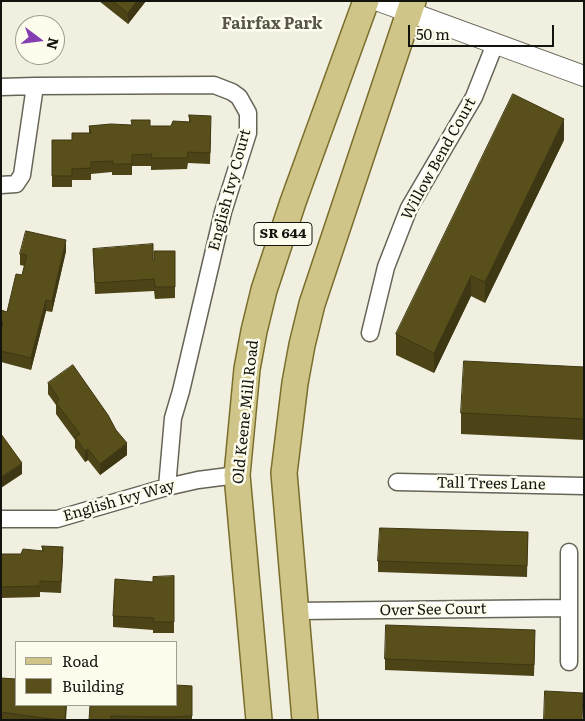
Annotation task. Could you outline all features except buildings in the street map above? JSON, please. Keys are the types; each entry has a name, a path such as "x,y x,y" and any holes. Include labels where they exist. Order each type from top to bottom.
{"main road":[{"name":"Old Keene Mill Road","path":"259,720 237,475 247,369 264,290 293,202 366,1"},
{"name":"SR 644","path":"305,720 284,473 295,383 312,304 412,7"}],"street":[{"path":"379,1 412,7 495,44 584,76"},
{"name":"Willow Bend Court","path":"370,333 386,267 409,208 474,97 495,44"},
{"name":"English Ivy Court","path":"1,87 214,85 239,97 248,113 248,133 222,212 182,391 173,418 167,487"},
{"path":"1,185 16,184 22,175 35,86"},
{"name":"English Ivy Way","path":"1,519 57,519 167,487 198,480 237,475"},
{"name":"Tall Trees Lane","path":"397,482 584,486"},
{"path":"569,552 569,662"},
{"name":"Over See Court","path":"296,611 569,608"}],"district":[{"name":"Fairfax Park","path":"272,24"}]}
